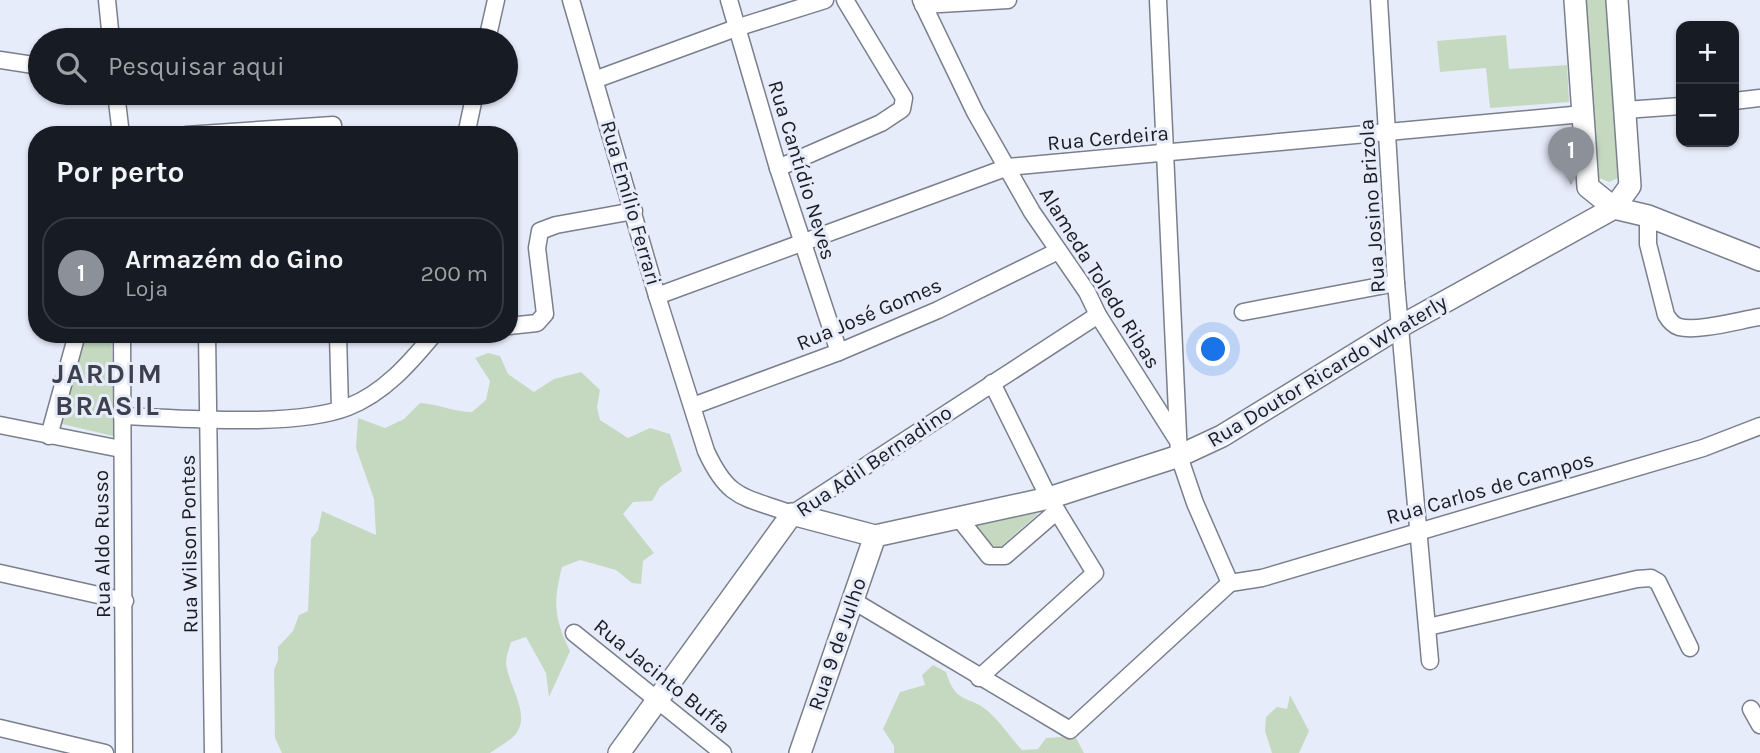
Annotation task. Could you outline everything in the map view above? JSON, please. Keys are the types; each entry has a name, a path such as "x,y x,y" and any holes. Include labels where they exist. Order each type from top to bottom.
{"main road":[{"path":"1575,0 1588,187 1614,208 1648,216 1760,260"},
{"path":"1614,208 1630,186 1617,0"},
{"name":"Rua Doutor Ricardo Whaterly","path":"875,536 958,517 1053,505 1178,448 1222,436 1401,326 1614,208"},
{"path":"792,514 875,536"},
{"name":"Rua Adil Bernadino","path":"619,753 792,514"},
{"name":"Rua 9 de Julho","path":"800,753 875,536"}],"street":[{"path":"107,0 110,28"},
{"path":"490,28 496,0"},
{"name":"Rua Emílio Ferrari","path":"571,0 597,79 657,296 706,451 724,485 732,492 792,514"},
{"name":"Rua Cantídio Neves","path":"729,0 778,168 839,352"},
{"path":"597,79 736,28 825,0"},
{"path":"778,168 860,133 902,109 904,98 845,0"},
{"path":"922,2 1009,0"},
{"path":"1158,0 1178,448"},
{"name":"Rua Josino Brizola","path":"1379,0 1396,283 1430,661"},
{"name":"Alameda Toledo Ribas","path":"922,2 975,113 1058,251 1087,292 1178,448 1195,503 1230,583"},
{"path":"0,60 28,64"},
{"path":"1739,100 1760,98"},
{"path":"117,105 120,126"},
{"path":"468,126 472,105"},
{"path":"1625,110 1676,106"},
{"name":"Rua Cerdeira","path":"657,296 1008,167 1165,155 1583,114"},
{"path":"518,325 537,323 545,314 537,248 540,231 556,225 634,211"},
{"path":"1648,216 1648,244 1666,315 1671,322 1679,327 1695,327 1760,317"},
{"name":"Rua José Gomes","path":"693,406 839,352 938,310 1058,251"},
{"path":"1243,312 1396,283"},
{"name":"Rua Adil Bernadino","path":"792,514 1098,315"},
{"path":"49,436 75,343"},
{"name":"Rua Aldo Russo","path":"122,343 124,753"},
{"name":"Rua Wilson Pontes","path":"207,343 212,753"},
{"path":"338,343 340,409"},
{"path":"122,416 299,418 340,409 381,388 404,370 426,343"},
{"path":"979,678 1095,573 1053,505 992,383"},
{"path":"0,425 121,449"},
{"name":"Rua Carlos de Campos","path":"1230,583 1262,578 1703,448 1760,426"},
{"path":"958,517 989,556 1005,556 1053,505"},
{"path":"0,573 125,601"},
{"path":"1428,627 1618,583 1651,578 1658,583 1690,648"},
{"path":"852,600 1070,730 1230,583"},
{"name":"Rua Jacinto Buffa","path":"573,633 660,699 723,753"},
{"path":"1751,709 1760,725"},
{"path":"0,728 105,753"}],"green space":[{"path":"1586,0 1609,0 1621,168 1618,178 1609,182 1599,178"},
{"path":"1506,35 1509,69 1567,65 1569,102 1490,108 1486,68 1440,72 1437,41"},
{"path":"80,343 112,343 117,437 58,423"},
{"path":"488,353 500,356 508,374 534,392 554,379 581,372 600,390 597,407 600,420 628,438 650,428 670,434 682,471 660,487 652,501 633,502 623,514 654,553 643,561 641,584 632,583 616,570 580,560 562,567 556,601 558,619 570,651 549,697 546,673 526,637 511,642 506,663 521,711 521,720 513,737 490,753 282,753 275,738 274,670 278,660 278,647 293,631 299,615 308,611 311,539 318,530 322,511 376,535 374,499 356,448 358,418 385,428 404,419 420,403 472,412 486,400 490,381 475,358"},
{"path":"1039,513 998,549 981,536 976,523"},
{"path":"933,665 946,672 959,695 989,712 1022,750 1038,749 1046,738 1075,736 1084,753 894,753 894,746 883,729 900,692 925,685 922,675"},
{"path":"1290,695 1309,731 1299,753 1272,753 1265,731 1266,717 1277,707 1287,709"}],"place":[{"name":"Armazém do Gino","path":"1571,185"}],"district":[{"name":"JARDIM BRASIL","path":"108,389"}]}
